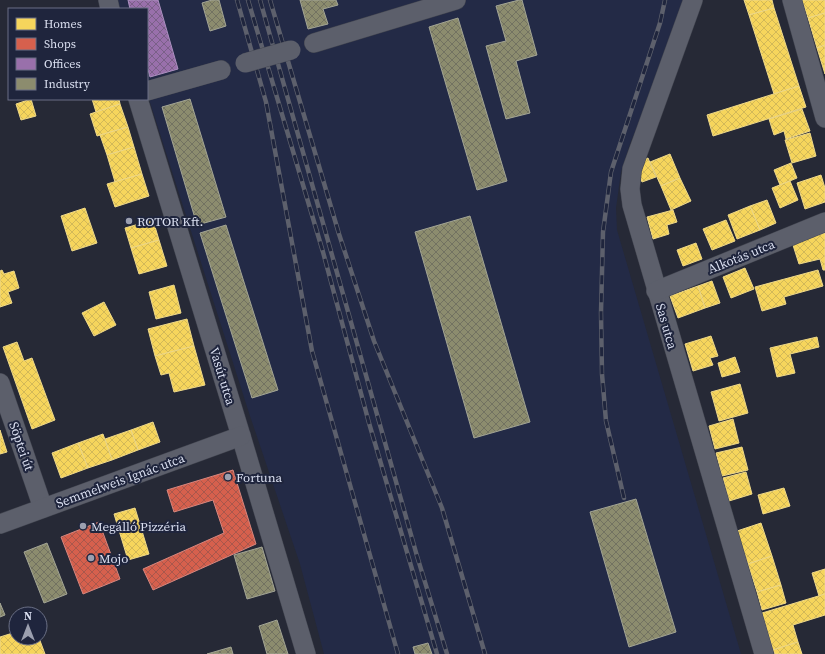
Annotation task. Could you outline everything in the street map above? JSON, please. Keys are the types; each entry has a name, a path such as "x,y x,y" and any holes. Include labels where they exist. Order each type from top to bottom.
{"street":[{"path":"314,43 456,0"},
{"name":"Sas utca","path":"693,0 632,169 630,189 632,205 656,291 764,654"},
{"path":"792,0 825,118"},
{"path":"245,63 291,50"},
{"path":"148,91 221,70"},
{"name":"Vasút utca","path":"138,100 306,654"},
{"name":"Alkotás utca","path":"656,291 825,222"},
{"name":"Söptei út","path":"0,384 43,508"},
{"name":"Semmelweis Ignác utca","path":"0,524 241,436"}],"shaded area":[{"path":"117,0 688,0 630,144 621,172 616,208 617,230 741,654 324,654 300,564 250,416 148,96 148,8 120,8"}],"building: Homes":[{"path":"744,0 772,0 774,8 749,15"},
{"path":"802,0 825,0 825,13 808,18"},
{"path":"774,8 799,86 774,94 749,15"},
{"path":"825,13 825,45 817,48 808,18"},
{"path":"825,45 825,74 817,48"},
{"path":"799,86 806,107 713,136 707,115"},
{"path":"31,100 36,116 21,120 16,104"},
{"path":"92,100 119,100 120,104 96,112"},
{"path":"120,104 128,127 97,136 90,114"},
{"path":"802,109 810,131 786,139 784,131 774,135 769,119"},
{"path":"128,127 134,147 107,155 100,135"},
{"path":"810,133 816,156 792,163 785,140"},
{"path":"134,147 142,174 115,182 107,155"},
{"path":"670,154 680,178 661,186 650,162"},
{"path":"648,158 656,177 642,182 635,163"},
{"path":"791,163 797,178 780,185 774,170"},
{"path":"142,174 149,196 115,207 107,184"},
{"path":"821,175 825,188 825,202 805,209 797,183"},
{"path":"680,178 691,201 671,210 661,186"},
{"path":"790,181 798,200 780,208 772,188"},
{"path":"767,200 776,223 760,230 750,206"},
{"path":"750,206 760,230 737,239 728,215"},
{"path":"85,208 97,243 72,251 61,216"},
{"path":"673,210 677,222 667,225 669,234 653,239 647,217"},
{"path":"153,220 159,240 131,248 125,228"},
{"path":"726,220 735,241 712,250 703,229"},
{"path":"825,233 825,270 823,270 820,259 799,264 792,242"},
{"path":"159,240 167,266 139,274 131,248"},
{"path":"696,243 702,259 683,266 677,250"},
{"path":"745,268 754,289 731,298 723,277"},
{"path":"2,270 4,274 14,271 19,288 8,292 12,303 0,307 0,271"},
{"path":"818,270 823,286 784,297 786,304 762,311 755,287"},
{"path":"712,281 720,303 705,308 698,286"},
{"path":"174,285 181,313 156,319 149,292"},
{"path":"698,286 705,308 678,318 670,296"},
{"path":"104,302 116,325 94,336 82,313"},
{"path":"187,319 194,346 155,356 148,329"},
{"path":"711,336 718,356 710,358 713,365 693,371 685,344"},
{"path":"817,337 819,347 790,354 795,373 777,377 770,348"},
{"path":"17,342 24,361 32,358 55,420 32,429 3,347"},
{"path":"194,346 205,385 174,392 169,373 161,375 155,356"},
{"path":"735,357 740,372 722,377 718,363"},
{"path":"740,384 748,413 719,421 711,392"},
{"path":"733,419 739,443 715,449 709,426"},
{"path":"153,422 160,442 138,450 131,430"},
{"path":"0,430 7,452 0,454"},
{"path":"131,430 138,450 112,460 105,439"},
{"path":"103,434 112,460 88,468 78,443"},
{"path":"78,443 88,468 61,478 52,453"},
{"path":"742,447 748,470 722,476 716,453"},
{"path":"746,472 752,494 729,501 723,478"},
{"path":"784,488 790,506 763,514 758,495"},
{"path":"135,508 149,554 128,560 114,514"},
{"path":"761,523 772,556 748,564 737,531"},
{"path":"772,556 781,585 757,592 748,564"},
{"path":"825,569 825,594 819,596 812,573"},
{"path":"781,585 786,603 762,610 757,592"},
{"path":"825,594 825,615 793,625 798,642 773,650 762,613"},
{"path":"8,634 8,646 42,646 45,654 0,654 0,637"},
{"path":"798,642 802,654 775,654 773,650"}],"building: Shops":[{"path":"233,470 256,544 153,590 143,569 224,533 213,500 174,512 167,490"},
{"name":"Mojo","path":"99,522 120,579 83,594 61,537"}],"building: Offices":[{"path":"128,0 158,0 178,69 150,77 148,70 148,8 130,8"}],"building: Industry":[{"path":"212,0 219,0 226,26 210,31 202,3"},
{"path":"300,0 336,0 338,5 323,9 328,24 308,29"},
{"path":"522,0 537,55 516,61 530,113 506,119 486,46 506,41 496,6"},
{"path":"458,18 507,181 477,190 429,27"},
{"path":"190,99 226,217 197,225 162,107"},
{"path":"470,216 530,422 474,438 415,232"},
{"path":"226,225 278,390 252,398 200,233"},
{"path":"636,499 676,632 629,647 590,512"},
{"path":"47,543 67,594 44,603 24,552"},
{"path":"262,547 275,591 247,599 234,555"},
{"path":"0,603 5,615 0,617"},
{"path":"277,620 288,654 267,654 259,626"},
{"path":"428,643 432,654 415,654 413,647"},
{"path":"231,647 233,654 207,654"}],"railway":[{"path":"237,0 266,102 312,351 398,654"},
{"path":"248,0 323,252 369,423 437,654"},
{"path":"260,0 417,556 447,654"},
{"path":"270,0 339,234 374,341 442,508 485,654"},
{"path":"624,498 606,421 602,374 601,313 603,232 611,172 660,23 665,0"}],"place":[{"name":"ROTOR Kft.","path":"129,221"},
{"name":"Fortuna","path":"228,477"},
{"name":"Megálló Pizzéria","path":"83,526"},
{"name":"Mojo","path":"91,558"}]}
